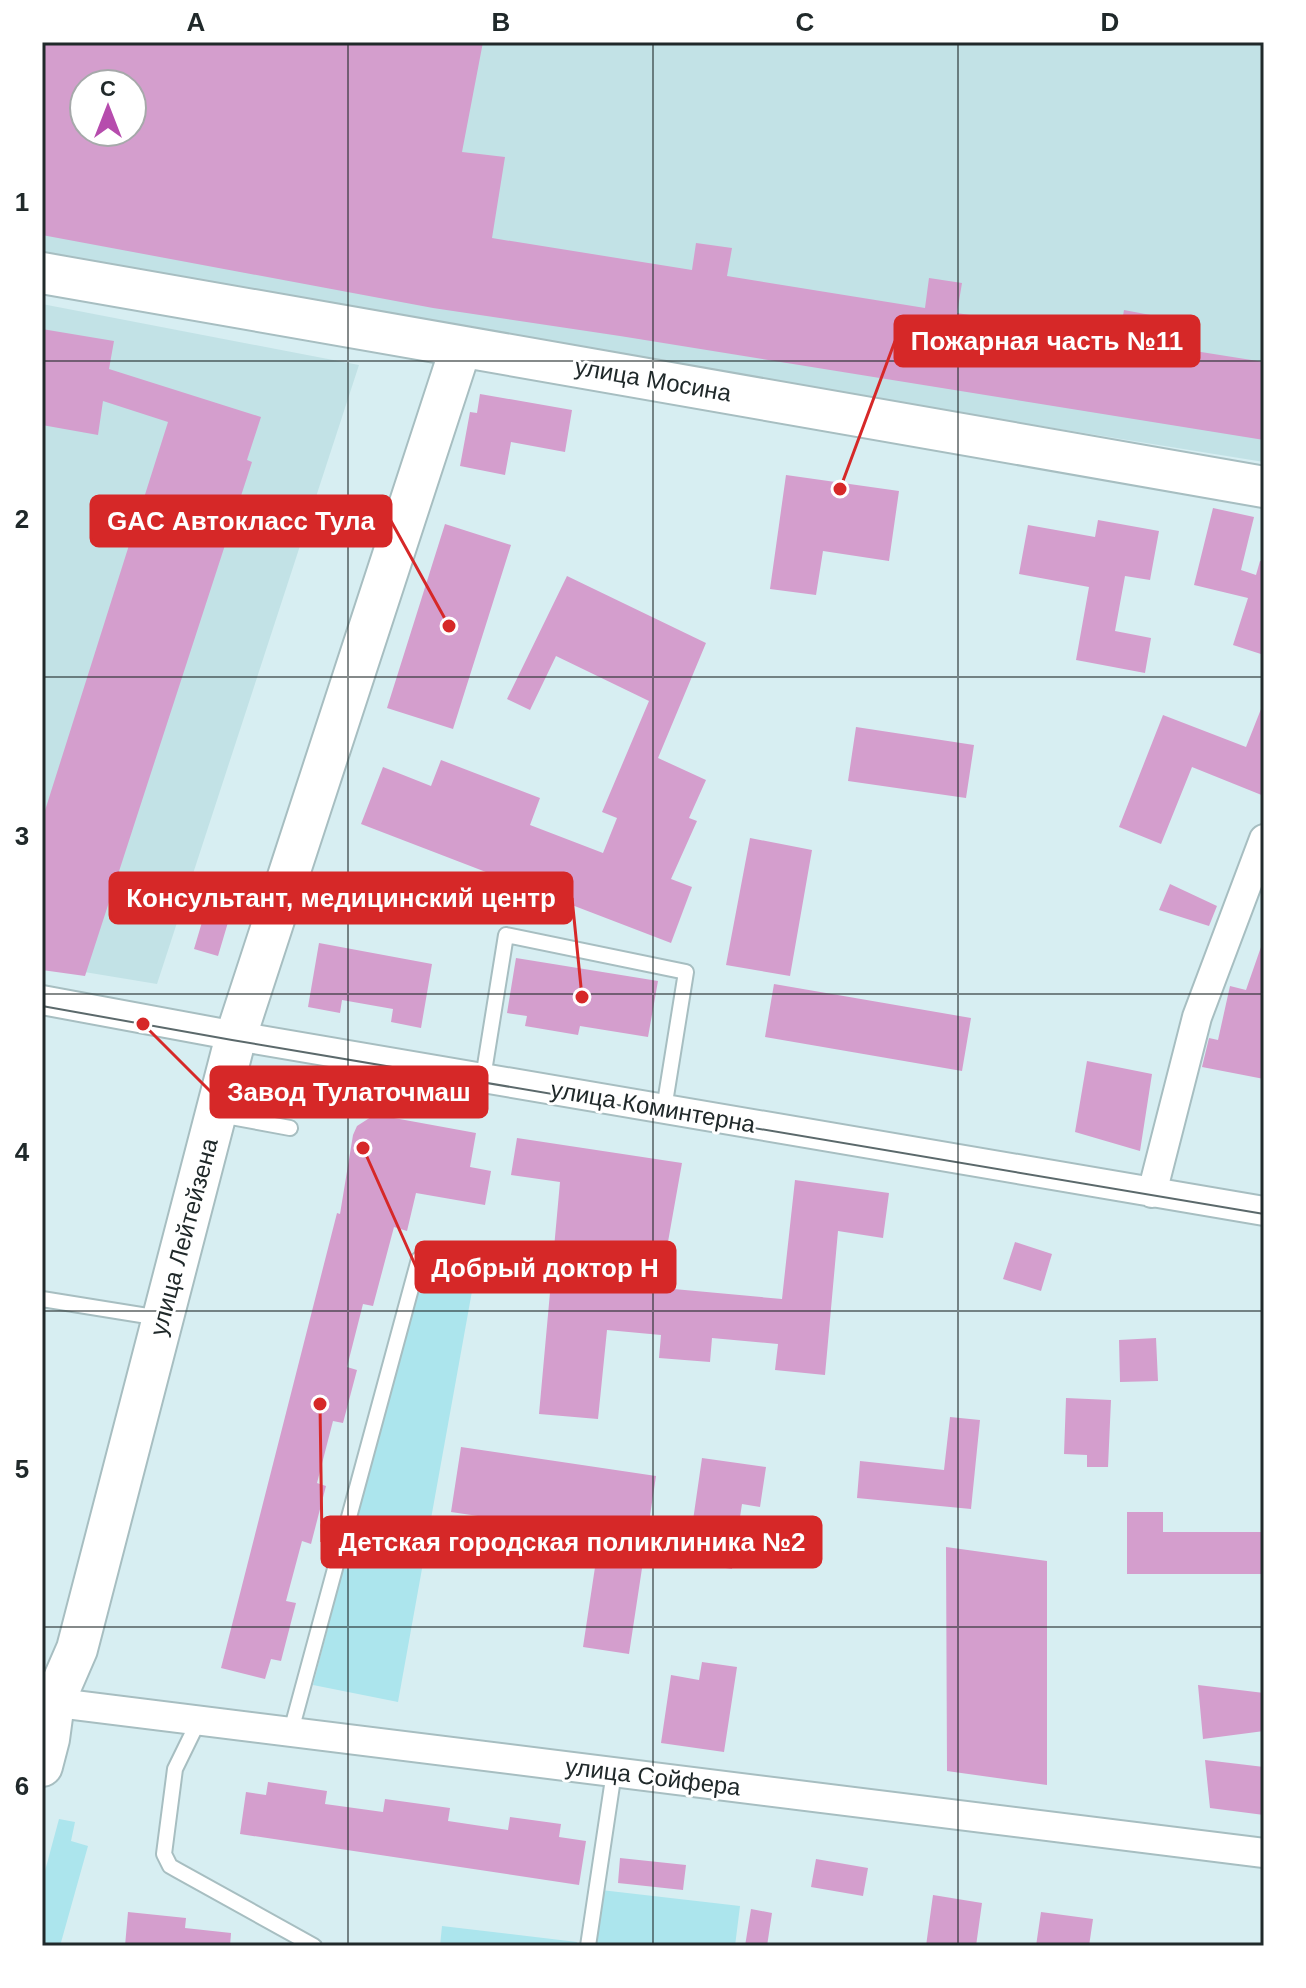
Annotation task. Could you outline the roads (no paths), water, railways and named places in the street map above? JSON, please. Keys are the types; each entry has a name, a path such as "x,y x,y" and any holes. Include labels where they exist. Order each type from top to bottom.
{"street":[{"name":"улица Мосина","path":"42,273 1264,487"},
{"name":"улица Лейтейзена","path":"42,1766 49,1739 48,1702 77,1649 236,1036 461,347"},
{"path":"1152,1193 1197,1017 1264,839"},
{"name":"улица Коминтерна","path":"42,1000 236,1036 1264,1211"},
{"name":"улица Сойфера","path":"48,1702 1264,1853"}],"lane":[{"path":"483,1078 506,935 686,972 664,1109"},
{"path":"215,1115 290,1128"},
{"path":"291,1731 419,1259"},
{"path":"42,1299 162,1318"},
{"path":"199,1720 175,1769 164,1841 166,1859 170,1866 314,1946"},
{"path":"588,1946 614,1772"}],"tram line":[{"path":"42,1006 1264,1214"}],"place":[{"name":"Пожарная часть №11","path":"840,489"},
{"name":"GAC Автокласс Тула","path":"449,626"},
{"name":"Консультант, медицинский центр","path":"582,997"},
{"name":"Завод Тулаточмаш","path":"143,1024"},
{"name":"Добрый доктор Н","path":"363,1148"},
{"name":"Детская городская поликлиника №2","path":"320,1404"}]}
